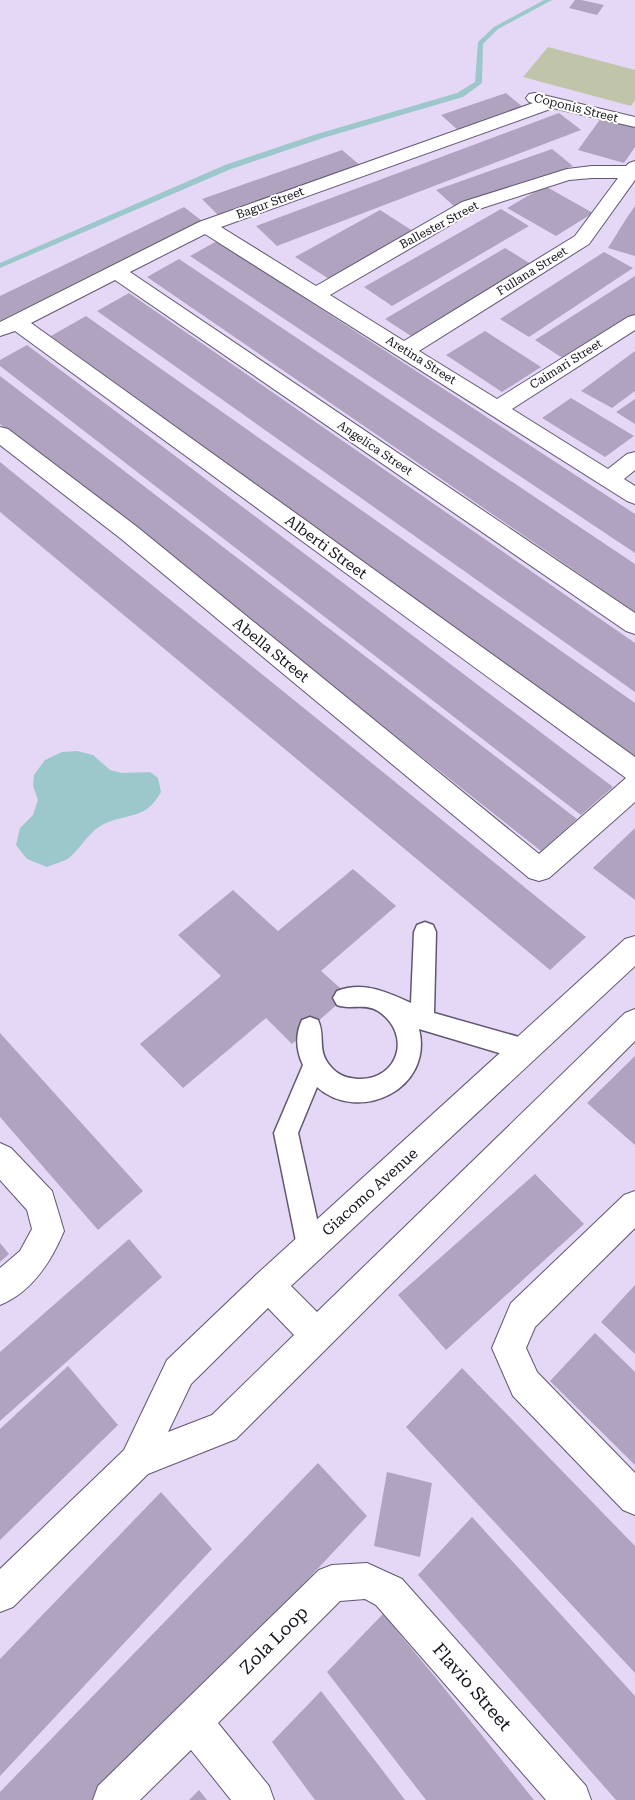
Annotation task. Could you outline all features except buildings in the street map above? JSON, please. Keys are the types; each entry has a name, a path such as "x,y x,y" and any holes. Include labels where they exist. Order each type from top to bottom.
{"street":[{"name":"Coponis Street","path":"517,94 635,122"},
{"name":"Bagur Street","path":"8,326 206,226 552,102"},
{"name":"Ballester Street","path":"315,294 469,206 567,175 633,169"},
{"name":"Fullana Street","path":"405,350 582,240 633,169"},
{"name":"Aretina Street","path":"206,226 498,408 635,496"},
{"name":"Angelica Street","path":"116,271 635,624"},
{"name":"Caimari Street","path":"498,408 635,321"},
{"name":"Alberti Street","path":"8,326 635,771"},
{"name":"Abella Street","path":"0,434 128,532 539,870 635,786"},
{"path":"609,479 635,459"},
{"name":"Giacomo Avenue","path":"0,1594 136,1462 179,1372 268,1285 635,948"},
{"name":"Giacomo Avenue","path":"136,1462 224,1426 635,1022"},
{"path":"0,1158 41,1202 48,1231 31,1262 0,1289"},
{"path":"629,1223 523,1315 510,1348 525,1384 635,1498"},
{"path":"268,1285 316,1335"},
{"name":"Zola Loop","path":"112,1800 332,1583 367,1581"},
{"name":"Flavio Street","path":"367,1581 389,1592 572,1800"},
{"path":"193,1722 255,1800"}],"lane":[{"path":"422,1020 425,932"},
{"path":"345,998 368,997 422,1020 526,1050"},
{"path":"310,1028 308,1046 314,1066 330,1082 351,1090 374,1089 395,1079 408,1061 411,1041 404,1021 389,1005"},
{"path":"310,1246 286,1133 314,1066"}],"shaded area":[{"path":"548,47 635,70 635,100 631,106 523,77"},
{"path":"77,751 93,755 110,770 122,773 150,772 158,778 161,792 149,808 102,825 69,858 47,867 27,859 16,845 20,828 33,815 38,800 33,786 34,775 45,760 62,752"}],"waterway":[{"path":"0,266 228,167 320,136 460,95 478,83 480,43 496,28 549,0"}]}
